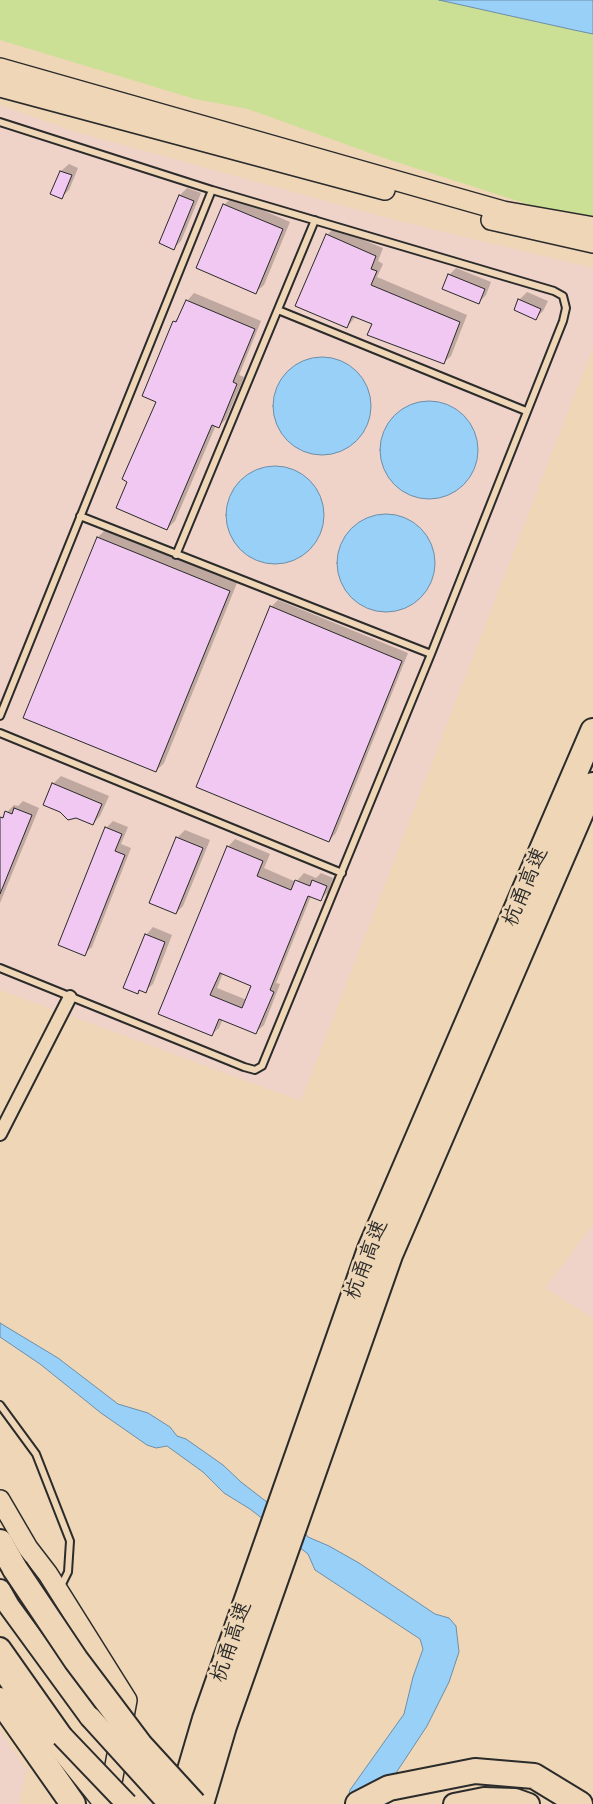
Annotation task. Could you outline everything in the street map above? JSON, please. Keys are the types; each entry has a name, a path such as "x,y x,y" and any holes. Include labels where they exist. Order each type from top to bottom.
{"highway":[{"name":"杭甬高速","path":"180,1804 205,1720 370,1249 593,731"},
{"name":"杭甬高速","path":"201,1804 224,1726 390,1255 593,785"},
{"path":"0,1542 15,1569 76,1660 140,1745 194,1804"},
{"path":"0,1700 73,1804"},
{"path":"358,1804 389,1788 475,1771 534,1776 559,1789 580,1804"}],"main road":[{"path":"0,68 503,211 593,227"},
{"path":"0,87 501,223 593,243"},
{"path":"0,1500 28,1548 58,1591 127,1700 108,1804"},
{"path":"0,1590 9,1606 90,1717 169,1804"},
{"path":"0,1648 62,1736 127,1804"},
{"path":"0,1667 31,1713 104,1804"},
{"path":"0,1683 88,1804"},
{"path":"454,1804 484,1798 514,1799 529,1804"}],"street":[{"path":"0,1134 70,997"}],"lane":[{"path":"0,122 212,190 554,291 563,296 566,308 563,321 431,654 262,1066 255,1070 0,968"},
{"path":"0,716 212,190"},
{"path":"176,555 315,220"},
{"path":"278,310 526,411"},
{"path":"80,516 431,654"},
{"path":"0,733 342,872"},
{"path":"0,1405 36,1454 70,1541 68,1572 58,1591"}],"shaded area":[{"path":"0,105 76,132 395,220 593,268 593,347 301,1101 0,990"},
{"path":"593,1225 593,1318 545,1288"},
{"path":"0,1730 27,1770 19,1804 0,1804"}],"green space":[{"path":"0,0 439,0 593,34 593,218 543,209 381,157 248,109 195,99 0,40"}],"water":[{"path":"439,0 593,0 593,34 574,30"},
{"path":"322,357 341,361 356,372 367,387 371,406 367,425 356,440 341,451 322,455 303,451 288,440 277,425 273,406 277,387 288,372 303,361"},
{"path":"429,401 448,405 463,416 474,431 478,450 474,469 463,484 448,495 429,499 410,495 395,484 384,469 380,450 384,431 395,416 410,405"},
{"path":"275,466 294,470 309,481 320,496 324,515 320,534 309,549 294,560 275,564 256,560 241,549 230,534 226,515 230,496 241,481 256,470"},
{"path":"386,514 405,518 420,529 431,544 435,563 431,582 420,597 405,608 386,612 367,608 352,597 341,582 337,563 341,544 352,529 367,518"},
{"path":"0,1323 58,1358 118,1404 148,1413 170,1427 177,1436 186,1439 223,1465 241,1482 303,1530 308,1537 329,1546 359,1563 435,1614 449,1618 456,1626 459,1652 449,1682 427,1726 396,1773 380,1804 346,1804 350,1790 404,1714 413,1677 423,1649 420,1639 315,1570 308,1554 250,1509 224,1493 203,1472 167,1446 156,1448 147,1445 101,1413 40,1364 0,1337"}],"building":[{"path":"60,171 72,175 62,199 50,194"},
{"path":"179,195 194,201 174,250 159,243"},
{"path":"223,204 283,229 256,294 196,268"},
{"path":"326,234 376,256 371,269 377,271 371,285 460,322 444,364 367,335 372,324 352,316 347,328 295,306"},
{"path":"448,274 485,289 479,304 442,289"},
{"path":"518,299 541,309 536,320 514,310"},
{"path":"186,300 255,329 233,382 237,384 219,428 212,425 167,530 116,508 127,482 122,479 156,402 142,396 173,321 176,322"},
{"path":"97,537 230,591 156,772 23,718"},
{"path":"270,606 402,661 329,842 196,787"},
{"path":"52,783 102,804 93,825 76,818 68,820 60,812 43,805"},
{"path":"14,808 32,815 0,894 0,817 3,818 5,811 12,814"},
{"path":"105,827 122,834 115,851 125,855 85,956 58,945"},
{"path":"176,837 203,848 176,914 149,903"},
{"path":"227,846 263,861 257,876 291,890 295,880 310,886 312,880 327,886 321,901 308,896 270,990 274,992 256,1034 219,1019 212,1036 158,1014","holes":["220,973 251,986 242,1008 210,995"]},
{"path":"145,934 165,942 146,993 139,990 138,994 123,988"}]}
